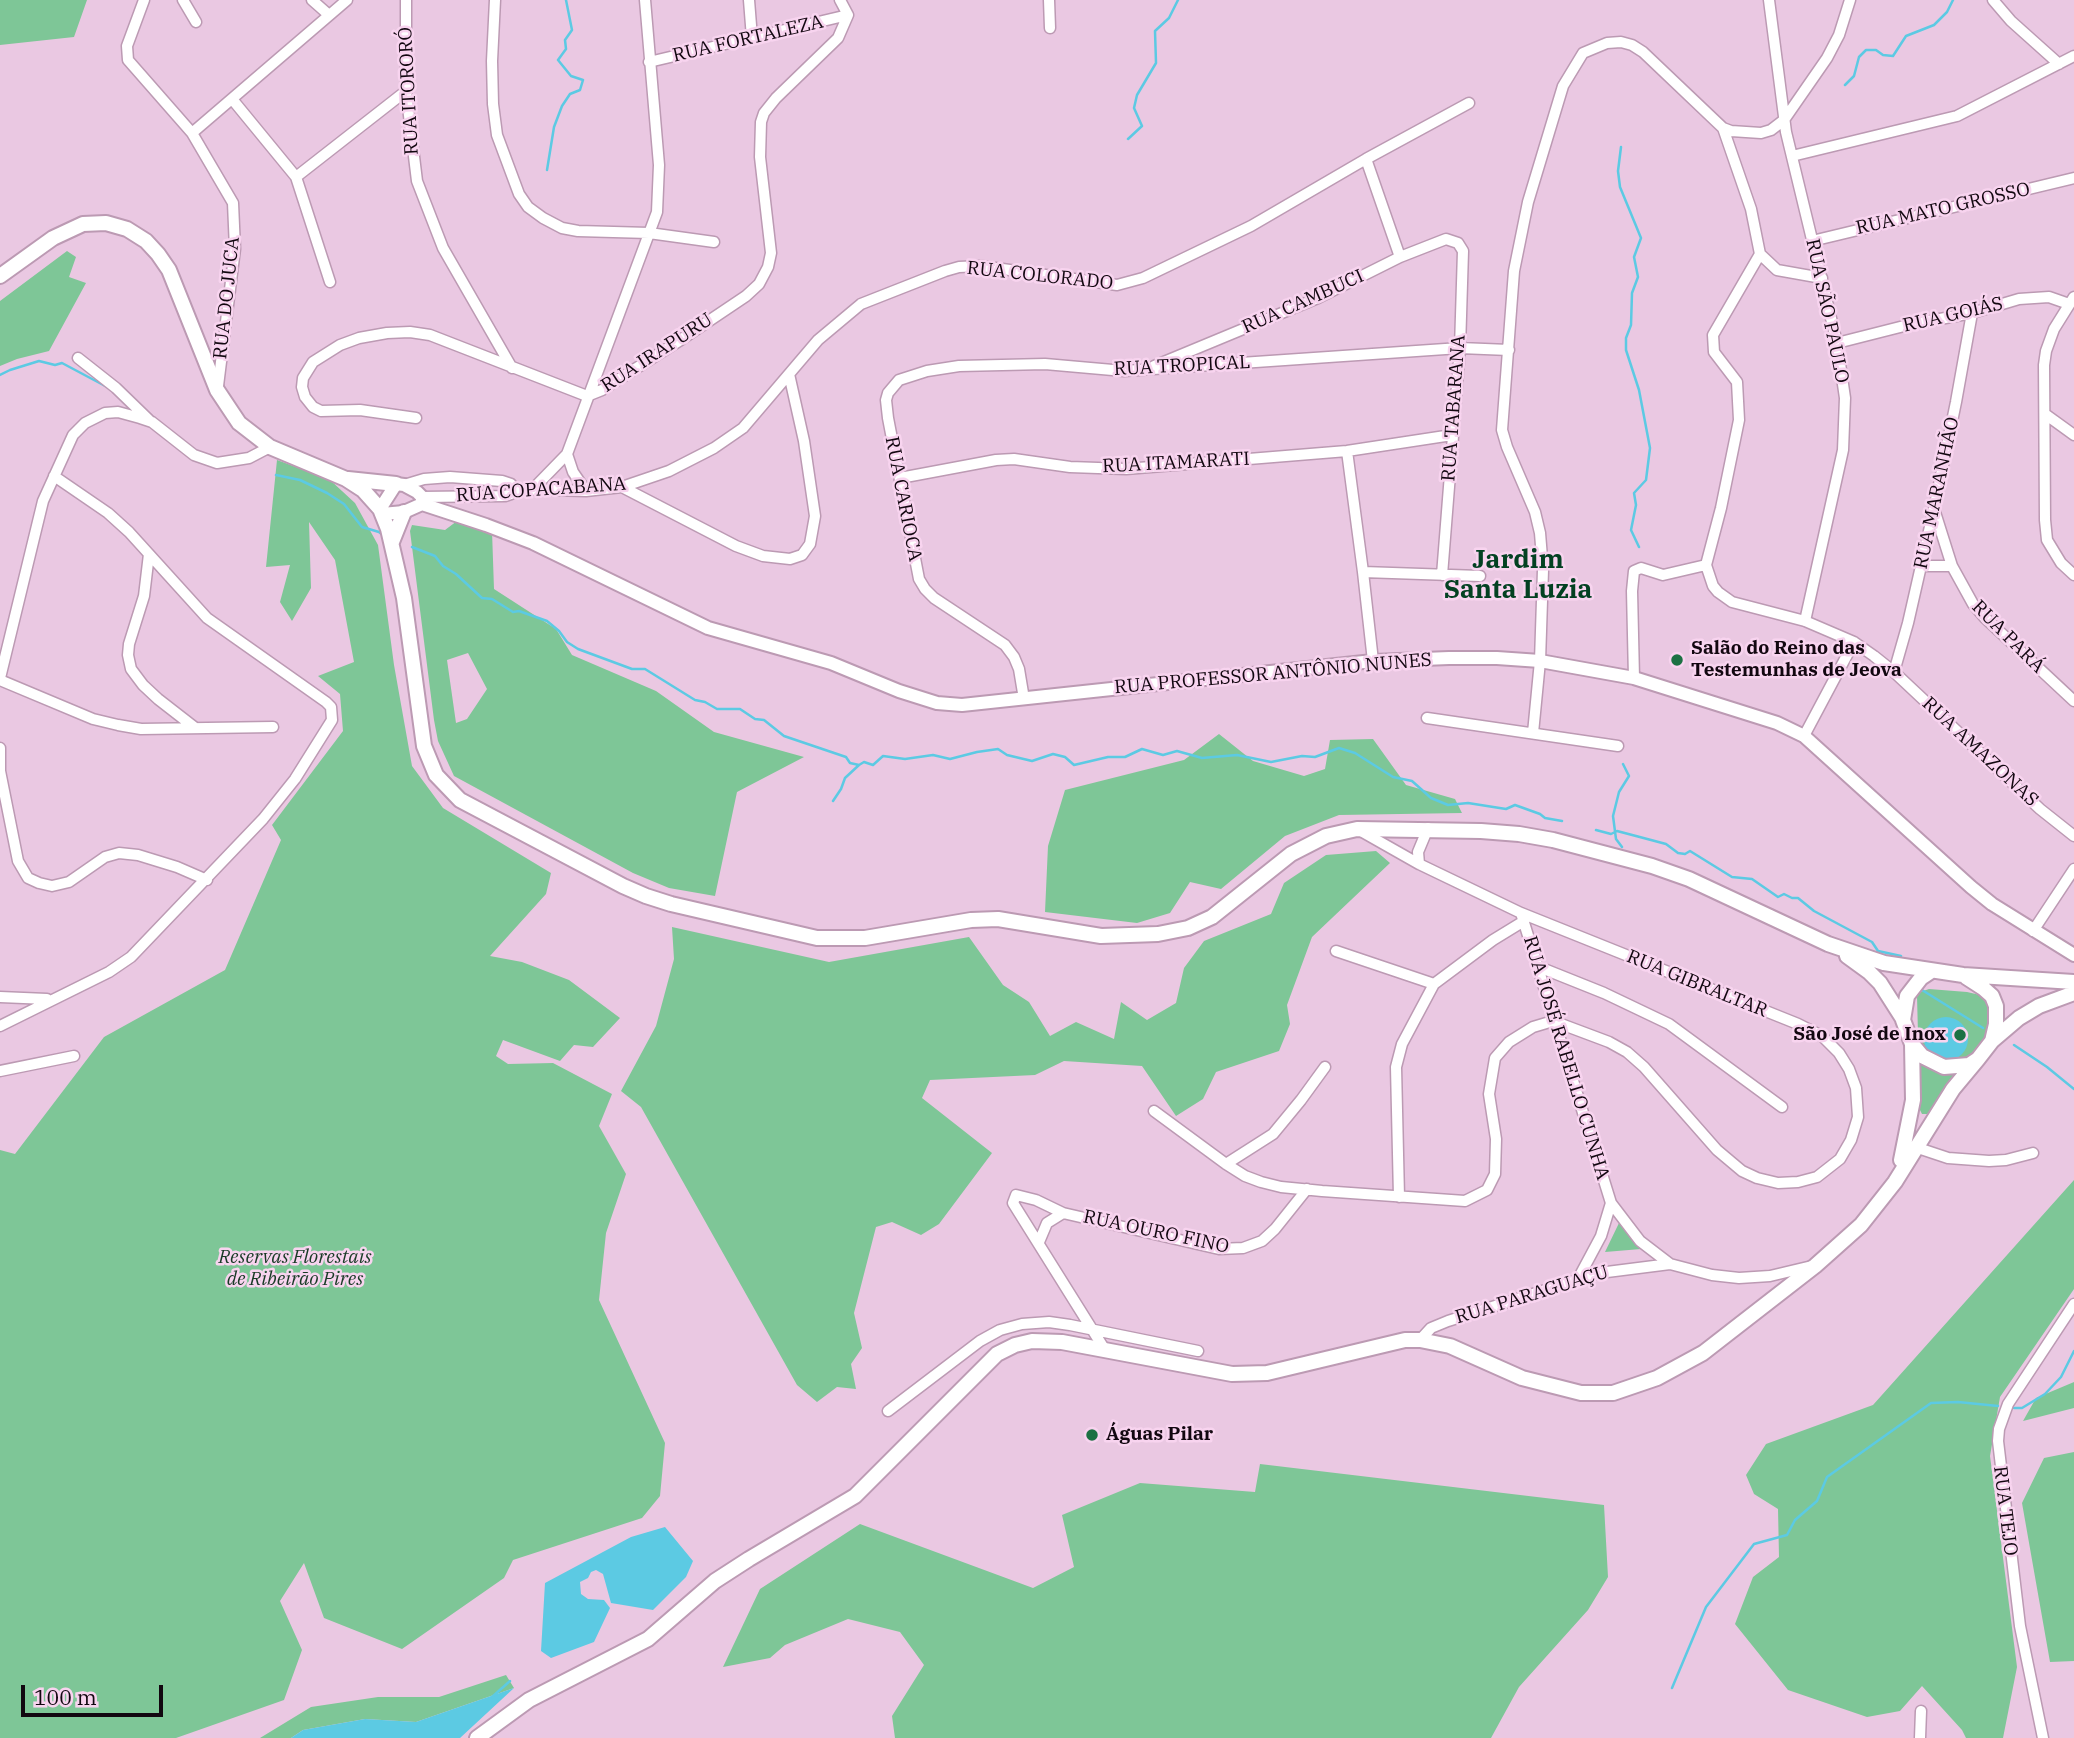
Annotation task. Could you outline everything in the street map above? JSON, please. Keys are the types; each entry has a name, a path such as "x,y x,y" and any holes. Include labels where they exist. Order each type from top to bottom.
{"main road":[{"path":"0,276 53,238 83,224 106,223 127,229 146,242 169,270 217,390 239,423 270,447 346,479 363,490 381,511 392,544 404,598 424,746 436,775 460,800 623,886 671,904 817,938 865,938 971,920 998,919 1101,936 1158,934 1188,928 1212,917 1308,844 1357,829 1428,828 1519,834 1553,840 1652,866 1689,879 1828,944 1884,963 1930,972 2073,984"},
{"path":"346,479 400,485"},
{"path":"392,544 404,512"},
{"path":"1828,944 1869,972 1880,983 1903,1020 1912,1044 1910,1123 1895,1182"},
{"path":"1903,1020 1907,996 1921,978 1930,972"},
{"path":"1963,975 1992,996 1996,1006 1992,1041"},
{"path":"477,1738 529,1700 648,1639 715,1581 855,1496 997,1354 1015,1345 1032,1341 1062,1342 1184,1366 1244,1374 1267,1373 1384,1345 1420,1340 1450,1346 1544,1385 1581,1393 1613,1393 1657,1378 1703,1353 1815,1266 1861,1225 1895,1182 1953,1089 1992,1041 2019,1018 2073,984"},
{"path":"1912,1044 1923,1056 1944,1067 1969,1065 1978,1059"}],"street":[{"name":"RUA DO JUCA","path":"144,0 127,46 128,60 192,133 228,192 235,216 235,249 217,390"},
{"path":"183,0 196,22"},
{"path":"312,0 328,15"},
{"path":"192,133 347,0"},
{"name":"RUA ITORORÓ","path":"406,0 406,90 416,181 443,248 512,368"},
{"path":"495,0 493,104 498,135 519,194 536,212 562,228 649,233 715,242"},
{"path":"532,489 567,454 657,212 660,183 645,0"},
{"path":"749,0 752,38"},
{"path":"840,0 848,15"},
{"path":"1049,0 1051,28"},
{"name":"RUA SÃO PAULO","path":"1769,0 1784,120 1837,343 1845,398 1843,450 1805,621"},
{"path":"1533,733 1541,661 1543,570 1540,533 1535,512 1502,430 1514,271 1528,202 1563,86 1583,53 1607,43 1632,45 1656,63 1723,128 1761,133 1771,130 1784,120 1827,58 1839,35 1850,0"},
{"path":"1993,0 2011,21 2059,64"},
{"name":"RUA FORTALEZA","path":"649,62 848,15"},
{"name":"RUA IRAPURU","path":"416,418 373,411 321,411 313,407 305,397 303,378 313,362 340,345 359,338 387,333 430,335 587,396 602,390 679,341 746,296 759,284 768,267 771,253 760,157 761,122 764,113 776,99 838,38 848,15"},
{"path":"1792,156 1957,116 2074,56"},
{"path":"296,177 406,90"},
{"path":"232,99 296,177 330,282"},
{"name":"RUA COLORADO","path":"789,374 830,328 862,304 945,271 981,266 1106,284 1127,283 1143,278 1251,226 1469,103"},
{"path":"1723,128 1751,209 1760,254 1777,270 1822,278"},
{"path":"1366,159 1400,257"},
{"name":"RUA MATO GROSSO","path":"1812,241 2074,178"},
{"name":"RUA CAMBUCI","path":"1147,369 1318,298 1400,257 1446,239 1458,243"},
{"name":"RUA TABARANA","path":"1442,575 1460,348 1463,251 1458,243"},
{"path":"1634,678 1632,591 1635,569 1641,568 1663,575 1706,565 1739,421 1737,382 1714,352 1713,335 1760,254"},
{"name":"RUA GOIÁS","path":"1837,343 1908,325 1972,313 2019,299 2049,296 2071,301"},
{"path":"2071,301 2054,329 2044,365 2045,520 2047,540 2061,564 2074,575"},
{"name":"RUA MARANHÃO","path":"1894,672 1934,509 1972,313"},
{"name":"RUA TROPICAL","path":"888,418 886,400 893,386 906,376 959,366 1045,364 1114,370 1460,348 1509,350"},
{"path":"78,358 177,443 206,460 231,462 249,458 270,447"},
{"path":"622,487 736,546 762,556 790,559 802,555 810,544 815,516 789,374"},
{"name":"RUA COPACABANA","path":"422,500 505,496 515,489 586,491 622,487 669,471 714,448 743,428 789,374"},
{"path":"152,422 118,412 105,412 85,423 73,435 39,516 0,679 93,719 118,725 141,729 273,727"},
{"path":"2045,414 2074,435"},
{"name":"RUA CARIOCA","path":"888,418 915,566 925,589 955,613 1005,646 1019,669 1024,699"},
{"name":"RUA ITAMARATI","path":"901,478 996,460 1014,459 1070,467 1126,469 1347,451 1452,435"},
{"path":"1347,451 1373,661"},
{"path":"567,454 577,480 586,491"},
{"path":"0,1027 51,999 91,982 131,957 207,880 295,779 332,720 333,713 326,702 207,618 129,531 54,476"},
{"path":"381,511 400,485 424,479 450,477 502,481 511,484 515,489"},
{"name":"RUA PROFESSOR ANTÔNIO NUNES","path":"400,485 422,500 533,544 708,628 831,663 899,691 937,703 962,705 1373,661 1497,658 1541,661 1634,678 1777,723 1804,736 1971,887 2033,931 2074,955"},
{"path":"381,511 404,512 422,500"},
{"name":"RUA PARÁ","path":"1934,509 1952,566 1965,592 1986,618 2074,701"},
{"path":"149,554 144,596 129,644 131,669 158,699 194,727"},
{"name":"RUA AMAZONAS","path":"1706,565 1713,586 1732,602 1805,621 1854,642 1894,672 2040,809 2074,836"},
{"path":"1921,566 1952,566"},
{"path":"1363,572 1480,576"},
{"path":"1804,736 1854,642"},
{"path":"1427,718 1618,746"},
{"path":"0,748 0,771 18,861 23,871 39,884 52,886 69,882 106,857 119,853 138,855 207,880"},
{"path":"1419,864 1418,852 1428,828"},
{"name":"RUA GIBRALTAR","path":"1357,829 1522,917 1798,1024 1822,1036 1839,1053 1856,1088 1858,1117 1850,1140 1840,1159 1817,1177 1778,1184 1757,1178 1742,1171 1717,1150 1628,1052 1553,1021"},
{"path":"2033,931 2074,869"},
{"path":"1399,1197 1396,1067 1402,1044 1433,984 1522,917"},
{"name":"RUA JOSÉ RABELLO CUNHA","path":"1522,917 1611,1203 1640,1241 1670,1264"},
{"path":"1336,951 1433,984"},
{"path":"1539,967 1615,998 1668,1024 1782,1107"},
{"path":"0,997 51,999"},
{"path":"1154,1111 1226,1164 1261,1182 1281,1187 1465,1201 1487,1190 1495,1174 1496,1159 1489,1094 1495,1058 1517,1037 1533,1027 1553,1021"},
{"path":"0,1071 74,1056"},
{"path":"1226,1164 1273,1134 1325,1067"},
{"path":"1915,1147 1948,1158 1989,1161 2033,1153"},
{"name":"RUA OURO FINO","path":"1105,1350 1013,1203 1016,1195 1023,1195 1063,1213 1219,1249 1243,1248 1262,1241 1307,1189"},
{"name":"RUA JOSÉ RABELLO CUNHA","path":"1578,1279 1601,1236 1611,1203"},
{"name":"RUA OURO FINO","path":"1039,1242 1047,1223 1063,1213"},
{"name":"RUA PARAGUAÇU","path":"1420,1340 1431,1328 1448,1321 1578,1279 1624,1268 1670,1264 1712,1275 1739,1278 1770,1276 1815,1266"},
{"name":"RUA TEJO","path":"2043,1738 2020,1626 1998,1441 1999,1429 2008,1404 2074,1304"},
{"path":"888,1411 980,1341 1000,1330 1022,1324 1049,1322 1198,1351"},
{"path":"1920,1738 1921,1711"}],"green space":[{"path":"0,0 87,0 74,37 0,45"},
{"path":"67,251 76,257 69,277 86,283 49,351 0,366 0,301"},
{"name":"Reservas Florestais de Ribeirão Pires","path":"277,460 329,479 355,503 378,545 394,665 412,766 443,808 551,873 546,894 490,956 522,962 569,980 620,1018 593,1047 574,1045 560,1061 503,1040 496,1056 508,1064 553,1063 612,1094 599,1126 626,1174 606,1233 599,1300 665,1443 660,1496 642,1518 513,1560 504,1578 402,1649 324,1618 304,1563 280,1601 302,1650 284,1700 176,1738 0,1738 0,1150 15,1154 104,1037 225,970 281,840 272,825 343,731 340,694 318,676 354,662 335,560 309,522 311,588 292,621 280,602 290,565 266,567"},
{"path":"457,521 492,531 494,589 556,629 572,655 656,691 714,732 804,757 737,792 715,896 669,888 633,873 454,776 438,741 434,720 410,531 412,525 445,530","holes":["468,653 487,689 467,719 456,723 447,660"]},
{"path":"1219,734 1253,761 1304,776 1325,769 1330,740 1373,739 1406,785 1455,799 1462,813 1339,815 1285,836 1221,889 1190,882 1170,913 1137,923 1045,912 1048,846 1065,790 1184,760"},
{"path":"1376,851 1390,863 1312,937 1287,1005 1290,1024 1279,1051 1216,1072 1203,1099 1176,1116 1142,1066 1064,1061 1035,1075 930,1080 922,1098 992,1153 939,1224 921,1235 892,1222 876,1227 854,1313 862,1348 851,1364 856,1389 837,1387 817,1402 797,1385 641,1107 621,1091 656,1026 674,959 672,927 829,962 969,937 1003,985 1029,1002 1050,1036 1076,1022 1114,1039 1121,1002 1147,1020 1176,1003 1184,968 1204,941 1271,914 1284,883 1326,855"},
{"path":"1929,989 1980,995 1989,1002 1992,1027 1965,1068 1931,1110 1922,1114 1917,996"},
{"path":"2074,1180 2074,1289 2000,1397 1990,1456 2017,1667 2003,1738 1966,1738 1962,1730 1922,1686 1900,1711 1867,1717 1788,1690 1735,1624 1753,1577 1779,1557 1778,1509 1754,1494 1746,1475 1766,1444 1873,1405"},
{"path":"1619,1223 1641,1249 1605,1252"},
{"path":"2074,1382 2074,1408 2023,1421 2036,1398"},
{"path":"2074,1452 2074,1661 2050,1662 2022,1503 2044,1458"},
{"path":"1260,1464 1604,1505 1608,1577 1588,1610 1519,1687 1491,1738 895,1738 892,1716 924,1665 900,1632 848,1619 785,1645 770,1658 723,1667 760,1589 860,1524 1033,1588 1074,1567 1062,1515 1140,1483 1255,1492"},
{"path":"506,1675 514,1688 416,1722 365,1719 303,1730 291,1738 260,1738 311,1707 378,1697 439,1697"}],"water":[{"path":"1946,1017 1961,1024 1968,1039 1961,1054 1946,1061 1931,1054 1924,1039 1931,1024"},
{"path":"665,1527 693,1561 686,1577 653,1610 611,1603 603,1574 596,1570 580,1582 581,1594 588,1599 604,1600 610,1608 594,1642 551,1658 541,1651 545,1583 631,1537"},
{"path":"514,1688 460,1738 291,1738 303,1730 365,1719 416,1722"}],"waterway":[{"path":"547,170 554,127 562,106 570,94 580,90 583,80 571,76 558,60 566,49 565,40 572,30 566,0"},
{"path":"1128,139 1142,126 1134,108 1137,95 1156,63 1155,31 1169,18 1178,0"},
{"path":"1845,85 1854,76 1859,57 1866,50 1876,50 1883,55 1893,56 1906,36 1934,25 1947,12 1953,0"},
{"path":"1621,147 1618,171 1620,187 1641,238 1634,257 1638,277 1632,293 1631,325 1626,338 1626,350 1639,390 1650,448 1646,480 1634,493 1636,505 1631,530 1639,547"},
{"path":"0,375 39,361 55,365 62,363 109,388"},
{"path":"276,475 300,480 327,493 344,504 362,527 379,532 385,537"},
{"path":"412,547 435,556 443,566 482,598 492,599 513,612 519,611 547,621 567,642 578,649 632,669 645,669 695,700 717,709 740,709 755,719 764,720 784,736 846,757 850,763 859,765 864,762 873,765 883,756 905,759 933,755 950,759 998,749 1007,755 1032,761 1053,754 1065,757 1074,765 1108,757 1125,757 1142,749 1163,755 1177,751 1202,758 1237,755 1271,762 1302,756 1315,757 1339,748 1355,753 1393,777 1412,781 1431,798 1448,805 1468,803 1506,809 1515,805 1545,818 1562,821"},
{"path":"1622,847 1616,839 1613,816 1619,792 1629,776 1623,764"},
{"path":"833,801 845,778 859,765"},
{"path":"1596,830 1611,834 1617,831 1666,844 1678,853 1685,854 1690,851 1732,877 1752,879 1778,897 1784,894 1798,898 1814,911 1872,942 1878,951 1901,956"},
{"path":"1922,990 1983,1028"},
{"path":"2014,1045 2074,1089"},
{"path":"2014,1408 2022,1408 2045,1394 2061,1377 2074,1351"},
{"path":"1672,1688 1706,1607 1754,1544 1787,1535 1795,1520 1817,1501 1827,1477 1931,1403 1958,1402 1998,1406"},
{"path":"492,1697 510,1681"}],"place":[{"name":"Salão do Reino das Testemunhas de Jeova","path":"1677,660"},
{"name":"São José de Inox","path":"1960,1035"},
{"name":"Águas Pilar","path":"1092,1435"}],"district":[{"name":"Jardim Santa Luzia","path":"1518,575"}]}
